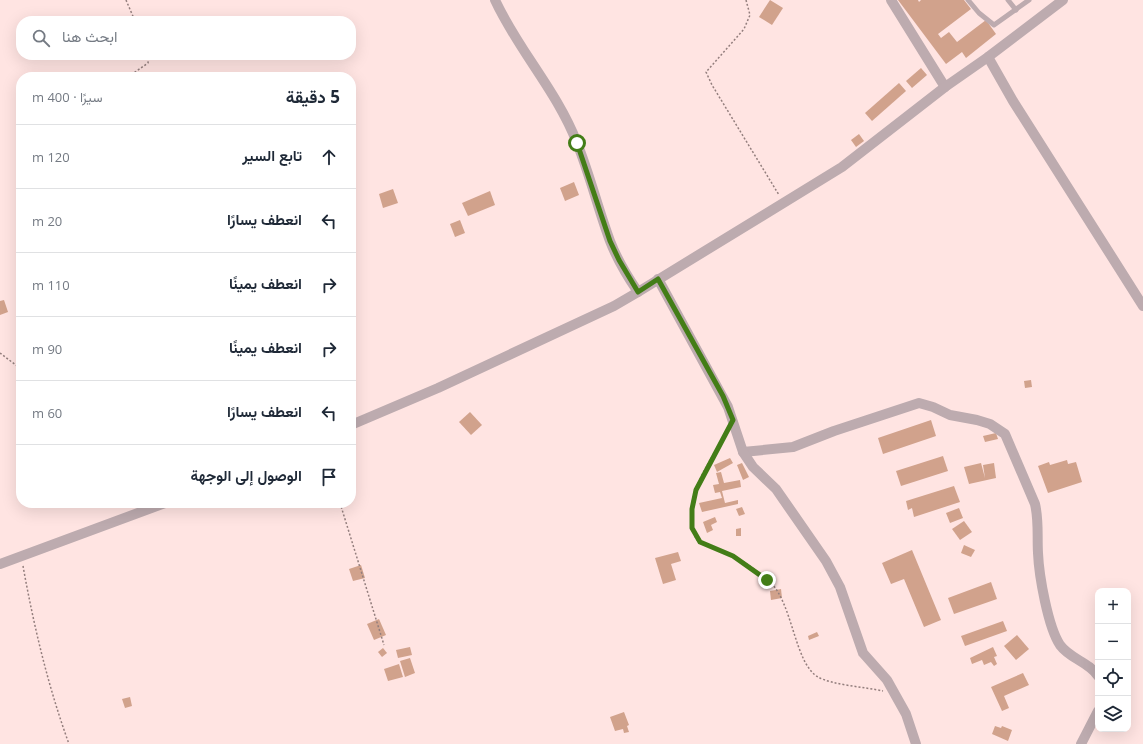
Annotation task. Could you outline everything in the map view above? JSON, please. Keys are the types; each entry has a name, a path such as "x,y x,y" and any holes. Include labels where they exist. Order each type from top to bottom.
{"street":[{"path":"495,0 513,36 565,116 577,143 610,241 619,260 638,292"},
{"path":"891,0 945,87"},
{"path":"356,422 438,388 614,306 638,292 842,167 945,87 988,57 1063,0"},
{"path":"988,57 1143,306"},
{"path":"658,279 723,396 733,420 738,440 753,468 776,489 826,560 840,587 862,653 887,680 906,714 916,744"},
{"path":"744,452 793,447 834,431 919,403 934,407 950,415 977,420 998,429 1009,441 1035,504 1038,516 1038,553 1052,629 1061,646 1095,673"},
{"path":"0,564 152,508"},
{"path":"1081,744 1095,716"}],"lane":[{"path":"968,0 990,24 994,25 1029,0"},
{"path":"1008,0 1016,10"}],"path":[{"path":"126,0 133,16"},
{"path":"746,0 750,15 744,29 706,72 712,85 784,202"},
{"path":"135,72 148,63 148,60"},
{"path":"0,353 16,365"},
{"path":"733,420 696,490 692,520 692,528 696,539 707,546 733,556 771,583 788,614 804,658 812,672 817,676 831,681 882,691"},
{"path":"342,508 384,645"},
{"path":"21,557 33,621 56,707 69,744"}],"building":[{"path":"770,0 783,8 772,25 759,17"},
{"path":"898,0 918,0 919,2 921,0 964,0 971,9 938,34 941,38 949,32 957,42 986,20 996,34 966,58 962,52 946,64"},
{"path":"921,68 927,75 912,88 906,81"},
{"path":"899,83 906,91 872,121 865,113"},
{"path":"859,134 864,141 856,147 851,140"},
{"path":"574,182 579,195 565,201 560,188"},
{"path":"393,189 398,203 383,208 379,194"},
{"path":"490,191 495,205 468,216 462,203"},
{"path":"460,220 465,233 455,237 450,224"},
{"path":"4,300 8,312 0,315 0,301"},
{"path":"1031,380 1032,387 1025,388 1024,381"},
{"path":"470,412 482,425 471,435 459,422"},
{"path":"931,420 936,436 883,454 878,438"},
{"path":"996,433 998,439 985,442 983,436"},
{"path":"943,456 948,471 901,486 896,471"},
{"path":"730,458 733,463 717,472 714,465"},
{"path":"1067,460 1068,464 1076,462 1082,482 1048,493 1038,466 1049,462 1050,465"},
{"path":"742,463 749,477 743,480 737,465"},
{"path":"981,463 985,478 983,465 994,463 996,478 969,484 964,467"},
{"path":"721,472 724,483 740,480 741,487 722,491 725,503 738,500 738,504 702,512 699,503 722,498 720,492 715,493 713,485 719,484 716,473"},
{"path":"954,486 960,502 914,517 912,508 908,510 906,501"},
{"path":"742,507 745,514 739,516 736,509"},
{"path":"959,508 963,518 950,523 946,513"},
{"path":"715,517 717,522 711,525 713,530 707,533 703,522"},
{"path":"964,521 972,532 960,540 952,529"},
{"path":"741,528 741,536 736,536 736,529"},
{"path":"964,545 975,550 971,557 961,553"},
{"path":"912,550 941,620 924,627 904,579 891,584 882,563"},
{"path":"678,552 681,561 671,564 676,580 663,584 655,558"},
{"path":"361,565 365,578 353,581 349,569"},
{"path":"991,582 997,599 954,614 948,598"},
{"path":"781,589 782,598 771,600 770,591"},
{"path":"379,619 386,635 374,640 367,624"},
{"path":"1003,621 1007,631 965,646 961,636"},
{"path":"817,632 819,636 809,640 808,636"},
{"path":"1017,635 1029,649 1016,660 1004,646"},
{"path":"410,647 412,655 398,658 396,650"},
{"path":"993,647 997,656 994,657 997,664 994,666 991,662 984,665 982,660 972,664 970,658"},
{"path":"383,648 387,653 382,657 378,652"},
{"path":"410,658 415,673 405,677 400,661"},
{"path":"399,664 403,677 388,681 384,669"},
{"path":"1023,673 1029,685 1004,696 1009,708 1002,711 991,687"},
{"path":"130,697 132,706 125,708 122,699"},
{"path":"624,712 629,725 627,726 629,732 624,733 623,729 615,731 610,717"},
{"path":"995,726 1001,728 1002,726 1012,730 1008,741 992,734"}],"route":[{"path":"577,143 610,241 619,260 638,292 658,279 723,396 733,420 699,482 693,499 692,528 696,539 707,546 726,552 733,556 748,565 767,580"}]}
